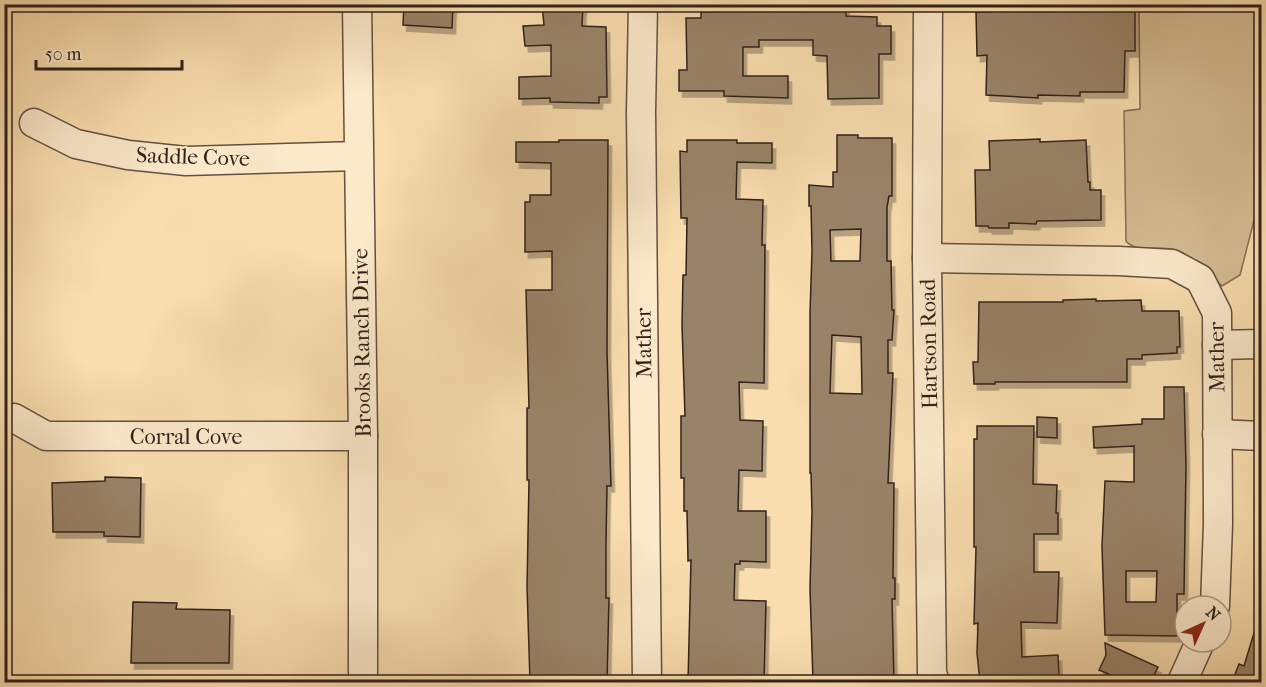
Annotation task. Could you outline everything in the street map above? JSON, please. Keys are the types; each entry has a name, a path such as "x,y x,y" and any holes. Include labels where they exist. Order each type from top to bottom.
{"street":[{"name":"Brooks Ranch Drive","path":"357,4 363,436 363,682"},
{"name":"Mather","path":"643,4 641,136 647,682"},
{"name":"Hartson Road","path":"928,4 927,258 932,673 935,682"},
{"name":"Saddle Cove","path":"34,123 76,144 128,155 186,161 358,156"},
{"name":"Mather","path":"927,258 1172,264 1200,279 1217,314 1218,524 1215,594"},
{"path":"1217,345 1262,344"},
{"name":"Corral Cove","path":"14,418 46,436 363,436"},
{"path":"1218,434 1262,436"},
{"path":"1182,682 1195,654"}],"shaded area":[{"path":"1139,5 1261,5 1261,205 1258,205 1240,275 1222,286 1199,264 1179,251 1167,248 1135,247 1126,241 1124,111 1140,109"}],"building":[{"path":"404,4 453,4 452,28 403,25"},
{"path":"542,4 583,4 582,26 606,27 607,97 599,97 599,103 550,102 550,98 519,99 519,77 551,76 551,45 525,46 523,26 544,25"},
{"path":"846,5 846,16 877,17 877,26 891,26 891,54 879,54 879,98 828,99 827,56 813,55 813,40 759,40 759,47 743,47 743,76 788,76 788,98 724,96 724,91 679,91 679,70 687,70 686,18 701,18 701,12 725,11 725,6"},
{"path":"1060,8 1135,8 1135,51 1125,51 1124,92 1080,92 1080,96 1038,95 1038,98 986,95 987,55 977,56 976,12"},
{"path":"837,135 858,135 858,138 892,138 892,196 889,196 887,207 887,261 891,261 892,310 894,310 892,340 888,340 888,373 893,373 888,483 894,483 893,578 895,578 895,599 892,599 894,682 838,682 838,679 813,681 810,589 812,251 809,185 833,187 833,172 837,172","holes":["861,229 860,261 831,261 830,230","832,335 861,337 862,394 830,393"]},
{"path":"1040,139 1040,142 1086,140 1088,182 1090,182 1090,190 1101,190 1101,220 1037,221 1036,224 1009,223 1009,228 976,226 975,170 990,170 989,141"},
{"path":"559,140 608,140 607,352 611,486 607,486 606,598 609,598 607,682 530,682 527,587 529,480 527,480 527,408 529,408 526,290 552,290 552,251 525,252 525,202 530,202 530,195 551,195 551,163 516,162 516,142 559,142"},
{"path":"687,140 772,143 772,163 737,162 736,199 763,200 764,383 739,382 740,420 763,421 762,471 739,470 738,511 766,511 766,562 740,561 740,564 735,564 734,600 766,601 764,682 688,682 691,560 688,561 687,511 684,511 684,478 681,478 681,416 685,416 683,275 686,275 687,218 681,218 680,151 687,152"},
{"path":"1096,299 1096,301 1141,300 1142,311 1179,311 1180,347 1177,347 1177,353 1142,355 1142,359 1127,359 1127,382 974,384 973,362 978,362 979,302 1063,302 1063,300"},
{"path":"1164,387 1184,387 1186,466 1184,594 1173,594 1173,636 1105,635 1102,546 1105,481 1134,482 1134,446 1094,448 1093,427 1142,424 1142,419 1164,419","holes":["1126,571 1157,571 1156,602 1126,602"]},
{"path":"1037,417 1057,418 1057,438 1037,437"},
{"path":"977,426 1034,426 1033,484 1057,485 1058,534 1034,534 1034,572 1059,572 1057,623 1021,622 1022,657 1058,655 1059,676 980,682 977,653 978,623 974,624 976,547 974,547 974,439 977,439"},
{"path":"105,477 141,478 140,537 104,536 104,532 53,532 52,483 105,481"},
{"path":"133,602 177,603 176,609 230,610 229,663 131,663"},
{"path":"1258,620 1262,621 1262,682 1232,682 1239,664 1244,666"},
{"path":"1105,643 1158,667 1151,682 1127,682 1099,670 1106,655"}]}
